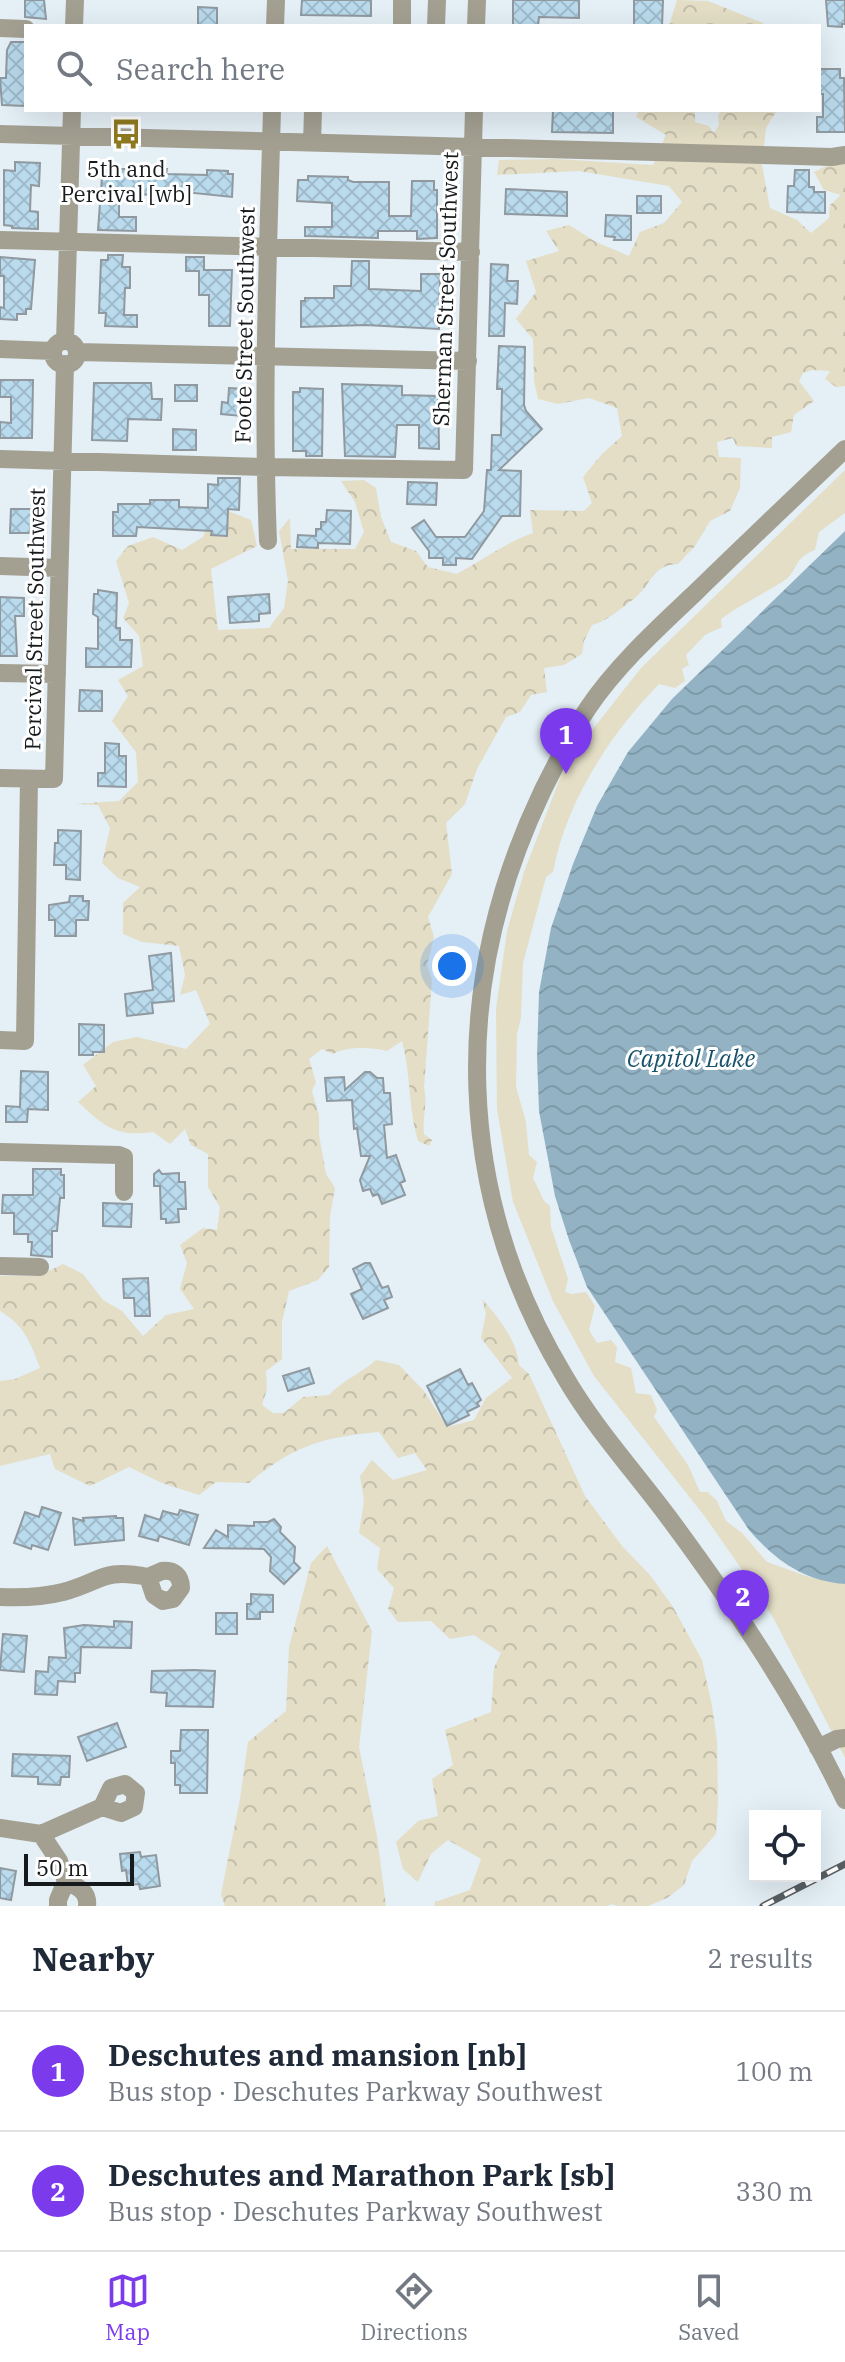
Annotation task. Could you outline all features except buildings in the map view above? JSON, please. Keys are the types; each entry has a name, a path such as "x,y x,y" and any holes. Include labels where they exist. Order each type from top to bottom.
{"street":[{"path":"74,24 75,0"},
{"path":"275,24 276,0"},
{"path":"402,0 402,24"},
{"path":"436,24 437,0"},
{"path":"476,24 477,0"},
{"path":"0,28 24,29"},
{"name":"Percival Street Southwest","path":"0,1040 25,1041 29,779 54,779 72,112"},
{"name":"Foote Street Southwest","path":"268,541 266,355 272,112"},
{"path":"312,143 313,112"},
{"name":"Sherman Street Southwest","path":"266,467 464,470 474,112"},
{"path":"0,134 845,155"},
{"path":"0,240 471,252"},
{"path":"0,349 468,361"},
{"path":"845,449 650,636 588,708 550,776 511,866 488,946 477,1042 476,1098 483,1156 496,1219 513,1271 536,1324 566,1380 747,1625 845,1800"},
{"path":"0,459 266,467"},
{"path":"0,566 59,568"},
{"path":"0,673 57,674"},
{"path":"0,778 29,779"},
{"path":"0,1152 119,1155 124,1157 124,1192"},
{"path":"0,1266 40,1267"},
{"path":"0,1597 40,1596 64,1591 102,1575 115,1573 148,1577"},
{"path":"818,1748 845,1738"},
{"path":"0,1828 41,1834 102,1807"},
{"path":"41,1834 59,1861 66,1881 83,1891 88,1900 87,1906"},
{"path":"58,1906 66,1881"}],"green space":[{"path":"677,0 708,1 763,24 670,24"},
{"path":"638,112 695,112 695,122 709,126 714,133 719,125 720,112 776,112 766,128 762,165 770,208 797,220 811,233 829,218 830,205 841,195 824,190 814,172 832,163 845,164 845,386 836,387 825,379 830,371 803,373 799,381 814,401 794,415 791,432 772,437 772,448 736,446 733,438 717,442 719,457 741,458 740,488 730,511 710,521 695,546 678,564 663,567 635,598 609,618 592,625 582,654 564,665 544,668 547,692 531,695 520,712 506,717 477,769 465,804 446,823 452,874 428,917 434,937 427,965 432,980 424,1088 424,1134 432,1140 429,1146 418,1141 402,1041 387,1051 359,1048 333,1054 322,1049 309,1059 316,1082 312,1091 319,1116 326,1174 335,1188 330,1216 329,1267 318,1280 289,1291 282,1322 282,1359 266,1371 267,1389 262,1405 273,1413 284,1413 303,1397 329,1395 376,1360 399,1365 424,1391 447,1427 474,1420 486,1398 512,1378 481,1338 486,1313 482,1299 511,1338 519,1365 529,1374 585,1496 673,1607 702,1660 717,1741 716,1834 692,1861 684,1885 667,1898 648,1906 434,1906 435,1902 470,1890 481,1859 448,1840 431,1854 418,1882 403,1869 396,1842 418,1821 438,1816 432,1779 453,1765 445,1730 491,1712 494,1668 501,1653 474,1635 450,1639 431,1621 398,1622 388,1609 394,1588 377,1569 380,1548 359,1533 364,1501 360,1476 372,1460 393,1480 427,1470 415,1453 398,1458 379,1432 341,1437 309,1446 280,1460 249,1483 216,1482 199,1495 162,1483 129,1467 90,1486 55,1469 50,1454 0,1466 0,1381 15,1379 40,1368 26,1335 0,1311 0,1276 38,1276 63,1264 83,1274 103,1300 122,1311 143,1336 166,1315 194,1309 180,1289 187,1263 180,1245 203,1228 217,1230 220,1207 208,1187 208,1154 191,1145 185,1129 170,1144 153,1132 129,1133 112,1128 78,1102 96,1086 83,1065 113,1042 137,1037 186,1049 210,1024 196,990 180,995 185,975 179,946 142,942 123,934 123,903 140,887 118,878 102,863 110,828 98,805 75,804 119,801 138,782 136,752 112,721 128,696 118,680 143,666 139,636 123,618 129,603 116,561 128,546 153,537 182,550 203,537 215,506 251,520 257,546 211,569 218,630 269,628 284,608 288,581 279,531 290,518 291,549 355,549 364,532 355,502 341,481 364,480 376,488 381,517 391,542 416,551 428,567 457,574 533,533 530,510 584,511 592,503 583,477 622,436 617,408 589,398 558,404 538,399 534,381 533,339 516,319 536,292 526,261 559,251 546,231 569,225 596,242 629,256 640,232 664,223 682,202 669,186 579,171 497,175 499,160 557,159 653,165 666,135 636,117"},
{"path":"845,470 845,513 819,532 815,550 799,561 785,580 721,619 722,627 705,635 686,655 689,665 682,669 685,681 675,688 659,684 624,725 592,770 568,820 553,872 546,877 523,963 516,1087 526,1122 529,1155 537,1162 533,1178 544,1201 550,1206 551,1227 568,1279 565,1292 586,1292 595,1306 589,1330 597,1343 611,1340 617,1347 615,1362 631,1368 636,1393 651,1395 657,1410 654,1417 688,1465 700,1492 708,1492 717,1501 726,1521 742,1533 767,1562 809,1577 845,1584 845,1758 774,1619 752,1584 706,1518 594,1376 553,1301 513,1202 497,1109 496,1009 507,931 524,872 562,773 641,668"},
{"path":"327,1546 372,1631 359,1747 377,1836 386,1906 225,1906 221,1894 248,1742 286,1711 289,1647 311,1563"}],"water":[{"name":"Capitol Lake","path":"845,531 845,1584 803,1574 769,1551 749,1530 587,1287 555,1196 539,1111 537,1057 539,992 551,928 597,806 628,752 672,699"}],"railway":[{"path":"763,1906 845,1864"}],"place":[{"name":"5th and Percival [wb]","path":"126,134"},
{"name":"Deschutes and mansion [nb]","path":"566,774"},
{"name":"Deschutes and Marathon Park [sb]","path":"743,1636"}]}
